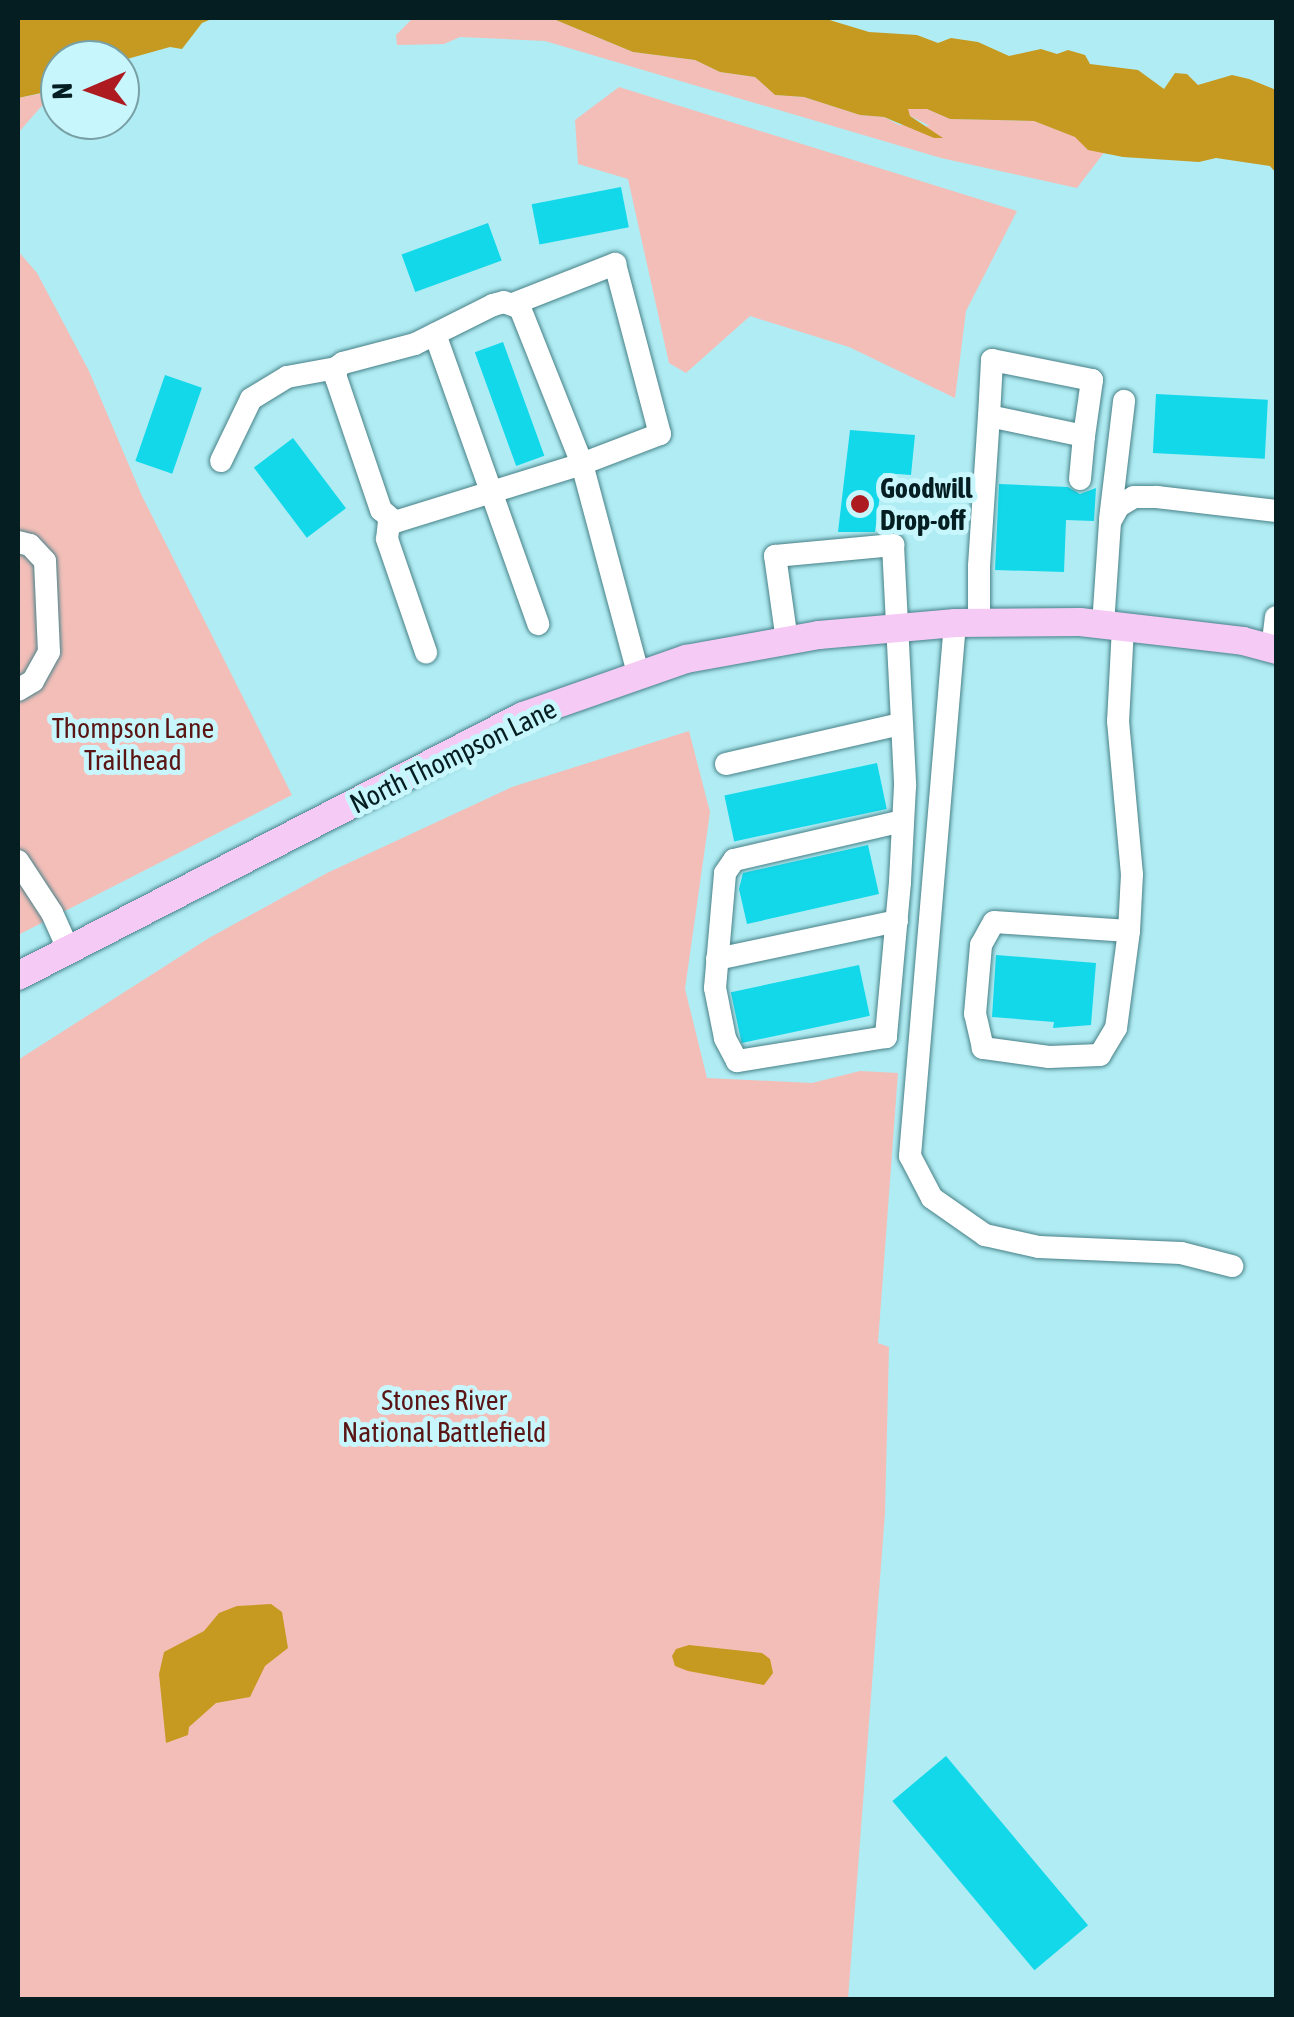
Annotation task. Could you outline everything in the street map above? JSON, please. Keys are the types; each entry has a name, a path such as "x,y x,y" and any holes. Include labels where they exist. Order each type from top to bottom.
{"main road":[{"name":"North Thompson Lane","path":"18,976 523,716 686,660 787,641 967,623 1113,626 1274,650"}],"lane":[{"path":"221,461 251,399 287,377 336,368 435,334 494,305 513,304 615,264 660,434 582,464 389,521"},
{"path":"513,304 525,316 582,464 639,676"},
{"path":"435,334 538,624"},
{"path":"1080,479 1092,380 992,360 910,1156 932,1198 985,1235 1039,1246 1181,1253 1232,1266"},
{"path":"336,368 381,510 389,521 387,539 426,652"},
{"path":"1124,400 1110,522 1118,722 1130,828 1129,931 1116,1028 1100,1055 1049,1057 982,1048 975,1014 980,945 994,922 1129,931"},
{"path":"988,416 1084,436"},
{"path":"1110,522 1119,506 1134,497 1276,512"},
{"path":"18,542 30,544 45,561 49,652 33,681 18,690"},
{"path":"787,641 775,556 893,545 903,821 886,1037 737,1060 725,1038 715,988 725,873 734,860 903,821"},
{"path":"1274,650 1276,617"},
{"path":"726,764 902,724"},
{"path":"18,861 52,912 70,951"},
{"path":"717,959 897,921"}],"green space":[{"path":"413,18 551,18 633,52 695,60 720,72 755,77 775,95 804,97 860,115 884,117 899,125 930,126 910,116 907,109 927,109 950,119 1034,121 1076,137 1088,150 1106,150 1077,188 941,158 545,41 460,37 444,44 397,45 396,35"},
{"path":"619,87 1017,211 966,311 955,398 849,347 750,316 686,373 669,363 628,179 578,164 575,120"},
{"path":"40,94 40,108 18,133 18,98"},
{"name":"Thompson Lane Trailhead","path":"18,251 37,273 89,371 142,496 292,795 18,935"},
{"name":"Stones River National Battlefield","path":"689,731 710,812 685,989 707,1078 812,1083 860,1071 898,1073 878,1343 889,1347 885,1513 848,1999 18,2000 18,1060 209,938 327,873 512,787"}],"shaded area":[{"path":"18,18 214,18 202,23 182,49 170,47 140,55 140,40 40,40 40,93 18,98"},
{"path":"551,18 823,18 869,32 917,35 938,43 951,38 978,42 1009,56 1041,49 1057,54 1068,50 1085,55 1090,64 1138,70 1164,89 1175,73 1187,74 1198,85 1232,75 1276,90 1276,173 1270,166 1216,158 1199,162 1123,157 1088,150 1075,137 1034,121 950,119 927,109 908,109 910,116 943,138 934,138 884,117 860,115 804,97 775,95 755,77 720,72 695,60 633,52"},
{"path":"271,1604 282,1612 288,1648 265,1666 250,1697 216,1703 189,1727 188,1735 166,1743 159,1674 164,1652 204,1631 219,1613 237,1606"},
{"path":"689,1645 762,1653 770,1659 773,1673 764,1685 675,1666 672,1656 676,1649"}],"building":[{"path":"621,187 629,227 539,245 532,204"},
{"path":"488,223 502,261 415,292 402,254"},
{"path":"503,342 544,456 516,466 475,352"},
{"path":"165,375 202,388 172,474 135,461"},
{"path":"1156,394 1268,400 1265,459 1153,453"},
{"name":"Goodwill Drop-off","path":"850,430 915,435 911,475 883,473 875,532 838,532"},
{"path":"293,438 346,508 307,538 254,467"},
{"path":"999,484 1068,487 1080,494 1096,488 1094,521 1066,520 1064,572 995,570"},
{"path":"877,763 887,809 734,841 724,795"},
{"path":"868,845 879,894 747,924 739,889 743,873"},
{"path":"996,955 1096,963 1091,1025 1053,1028 1054,1022 992,1017"},
{"path":"859,965 870,1016 742,1043 731,992"},
{"path":"946,1756 1088,1925 1034,1970 892,1801"}],"place":[{"name":"Goodwill Drop-off","path":"860,504"}]}
